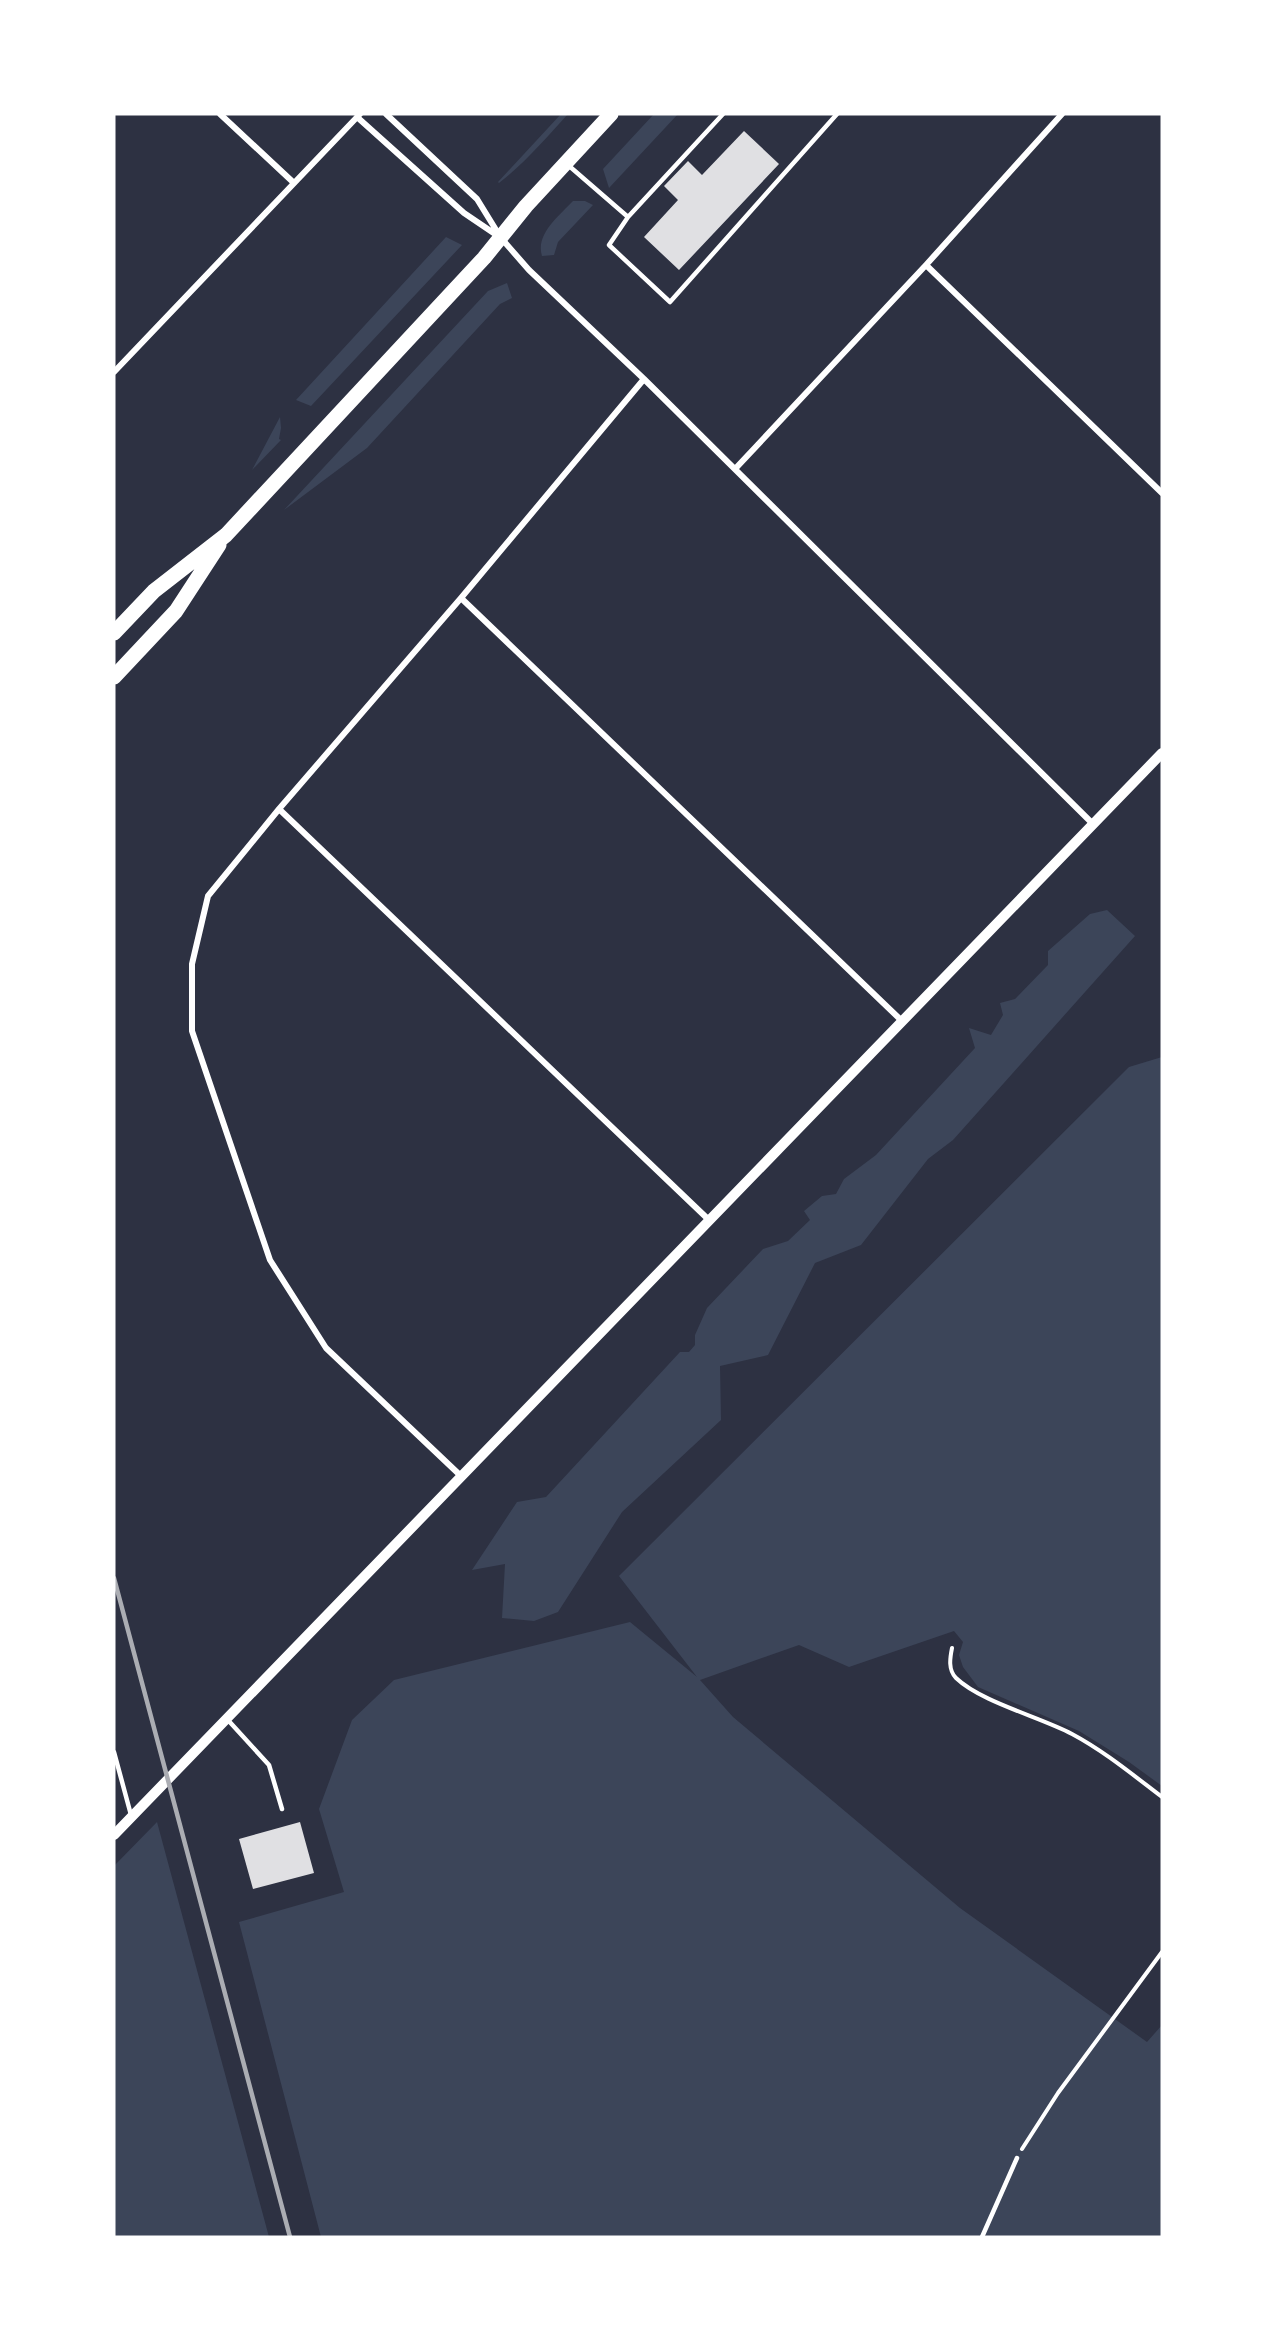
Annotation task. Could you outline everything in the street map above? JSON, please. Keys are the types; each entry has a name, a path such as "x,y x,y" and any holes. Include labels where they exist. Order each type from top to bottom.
{"main road":[{"path":"114,677 176,611 226,536 484,258 526,206 611,114"},
{"path":"114,633 154,591 226,536"}],"street":[{"path":"220,114 294,183"},
{"path":"386,114 477,199 501,238 529,270 644,379 1094,824"},
{"path":"735,469 926,265 1062,114"},
{"path":"114,372 358,116 464,213 501,238"},
{"path":"926,265 1162,494"},
{"path":"462,1478 326,1348 270,1260 192,1031 192,964 208,896 279,809 461,598 644,379"},
{"path":"461,598 903,1022"},
{"path":"114,1835 1162,753"},
{"path":"279,809 710,1220"}],"lane":[{"path":"723,114 628,217 609,245 670,302 837,114"},
{"path":"566,164 628,217"},
{"path":"227,1719 269,1765 282,1809"},
{"path":"114,1752 131,1817"},
{"path":"982,2237 1017,2158"}],"path":[{"path":"952,1648 949,1662 954,1676 970,1689 1071,1734 1116,1761 1162,1797"},
{"path":"1017,2158 1058,2093 1162,1952"}],"shaded area":[{"path":"561,114 568,114 526,159 499,183 498,182"},
{"path":"654,114 678,114 609,188 603,169"},
{"path":"573,201 585,201 593,205 558,242 554,255 542,256 542,240 545,233"},
{"path":"446,237 462,245 311,406 296,400"},
{"path":"507,283 512,298 500,304 367,448 284,510 488,291"},
{"path":"280,417 279,439 281,440 252,470"},
{"path":"1107,910 1135,936 953,1140 928,1159 861,1245 815,1263 768,1355 720,1366 721,1420 622,1512 558,1612 534,1621 502,1618 505,1564 472,1570 517,1502 546,1497 680,1352 689,1352 695,1345 695,1335 707,1308 763,1249 788,1241 810,1220 804,1211 822,1196 836,1194 844,1179 876,1155 975,1048 969,1028 991,1035 1003,1015 1000,1003 1015,999 1048,965 1048,951 1090,914"},
{"path":"1162,1057 1162,1786 1079,1731 978,1687 963,1667 959,1655 963,1642 954,1631 849,1667 799,1645 700,1680 733,1717 960,1908 1147,2042 1162,2025 1162,2237 321,2237 239,1922 344,1892 319,1809 352,1720 394,1680 630,1622 697,1677 619,1576 1129,1067"},
{"path":"157,1822 269,2237 114,2237 114,1866"}],"building":[{"path":"744,131 779,164 679,270 644,237 678,200 664,186 688,161 702,175"},
{"path":"300,1822 314,1873 253,1889 239,1839"}],"railway":[{"path":"114,1578 290,2237"}]}
